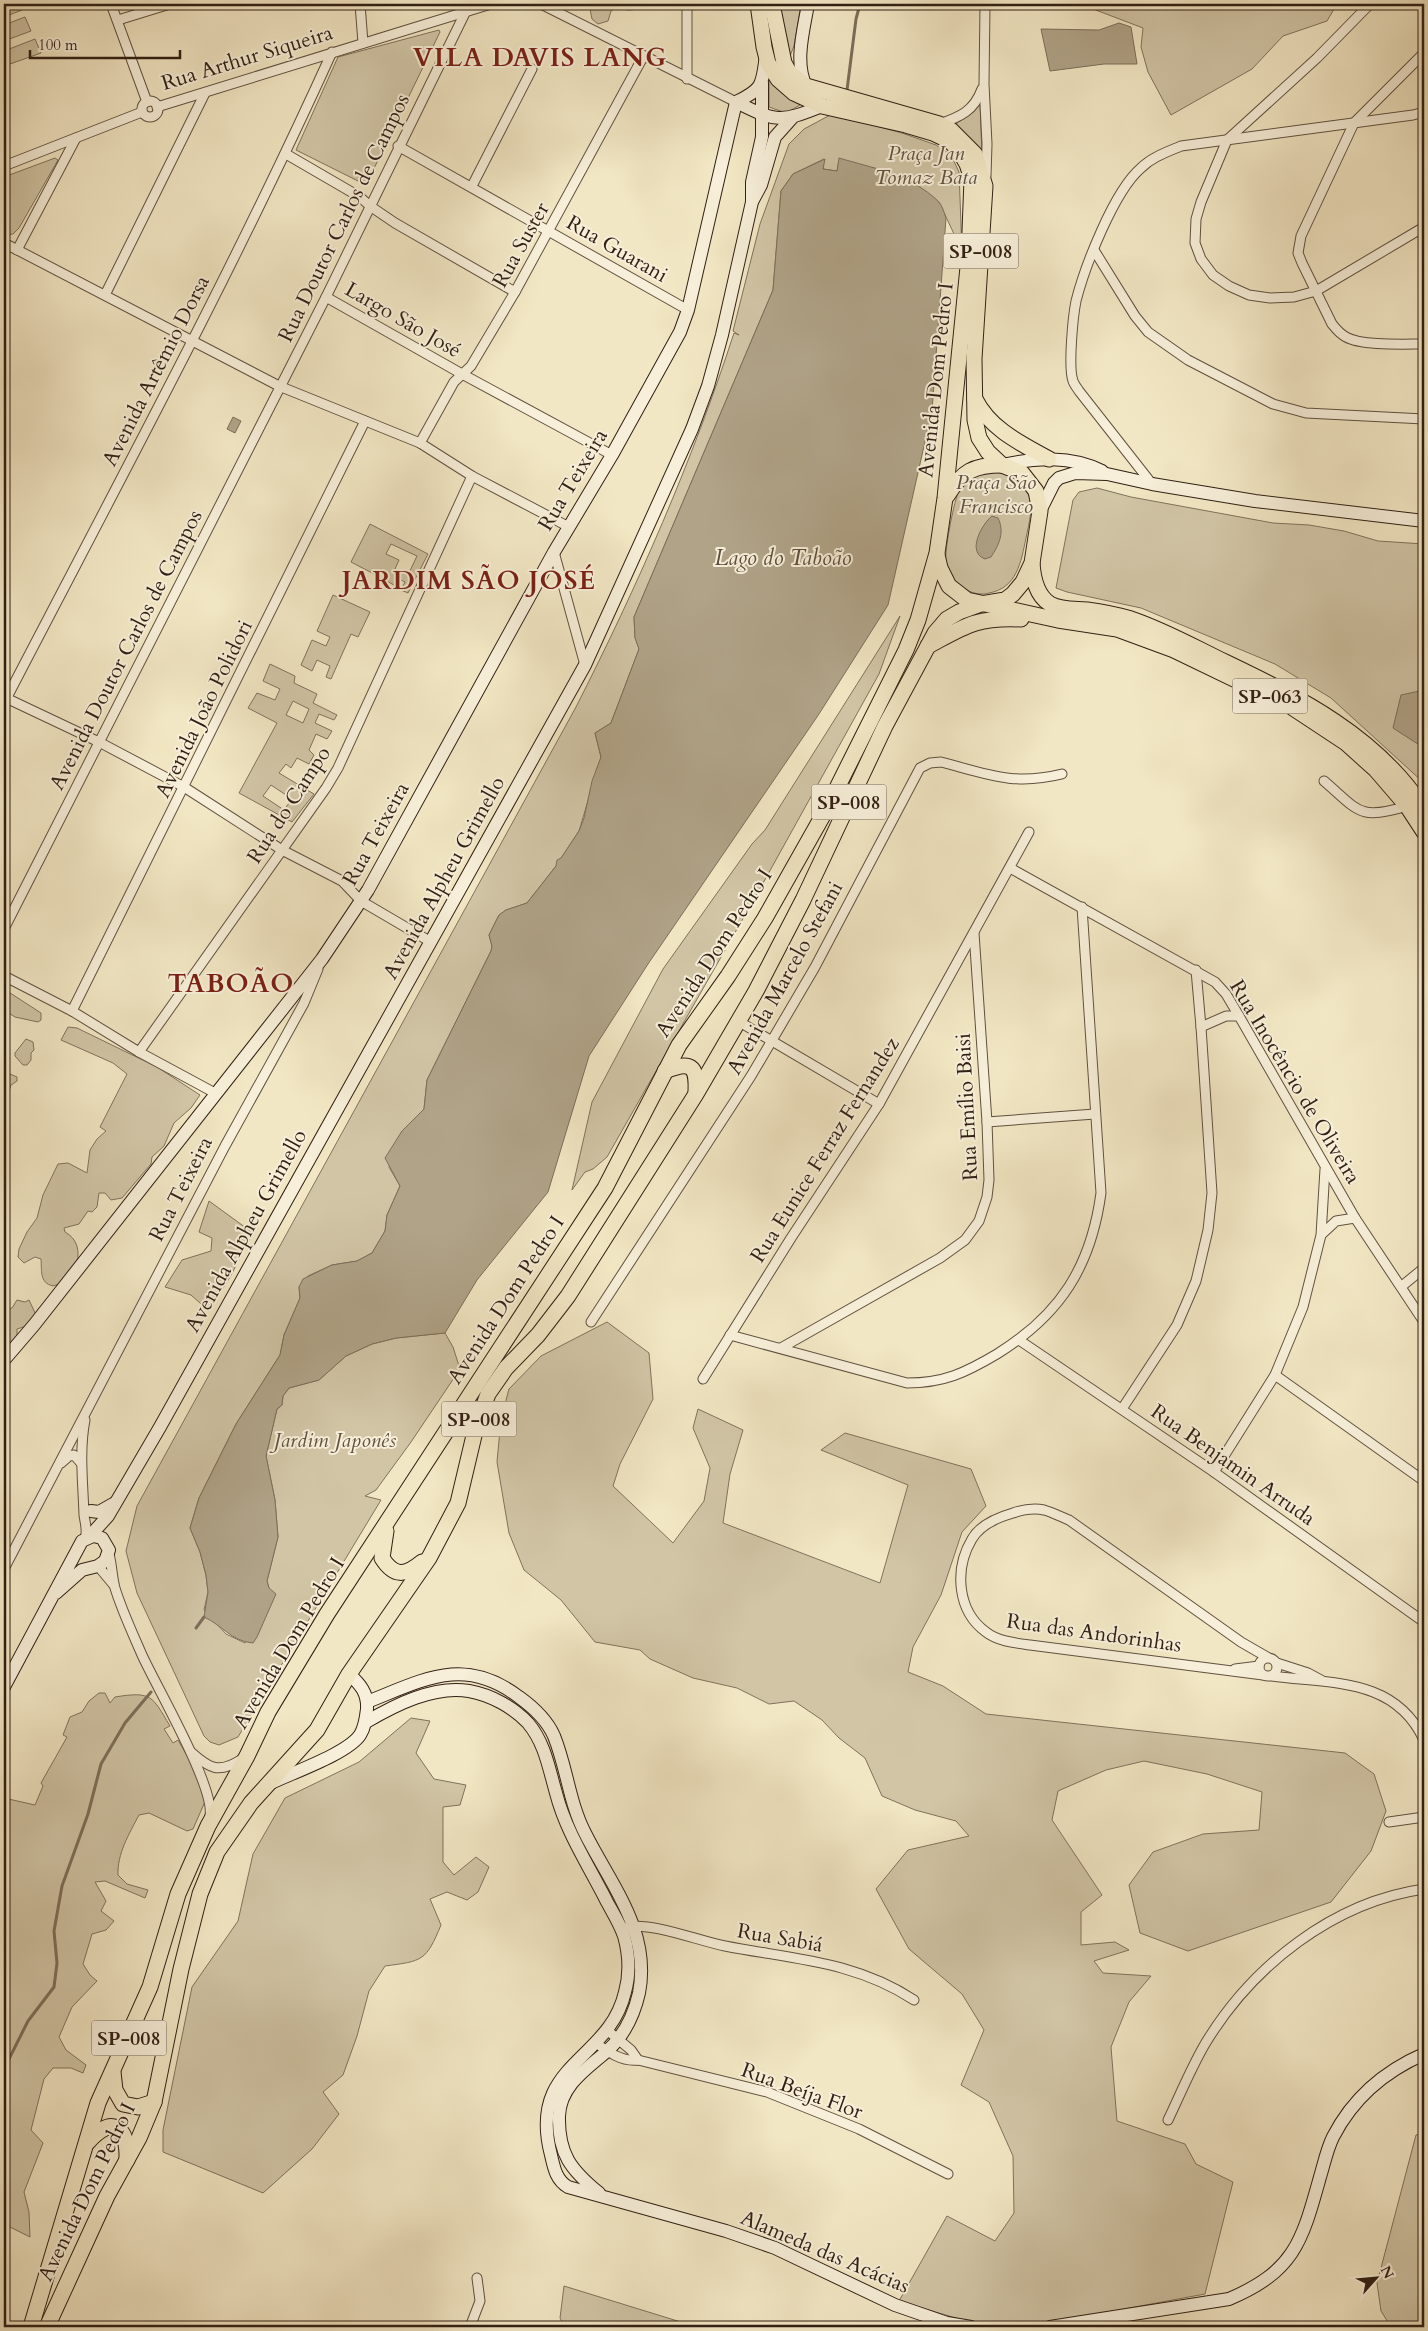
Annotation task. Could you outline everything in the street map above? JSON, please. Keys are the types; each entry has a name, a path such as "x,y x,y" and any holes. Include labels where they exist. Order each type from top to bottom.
{"main road":[{"name":"SP-008","path":"758,4 766,55 775,74 822,106 936,129"},
{"name":"SP-008","path":"772,4 784,63 800,90 936,129"},
{"name":"Avenida Dom Pedro I","path":"47,2327 107,2196 127,2162 154,2102 181,1969 200,1894 217,1852 236,1822 265,1786 317,1730 349,1674 429,1558 458,1503 476,1427 488,1394 506,1368 538,1335 568,1296 696,1094 756,991 803,900 862,772 935,633 948,619 981,604 995,603 1013,594 1023,582 1032,563 1040,511 1039,500 1031,483 1022,473 1002,465 988,452 980,438 975,420 974,360 985,186 975,154 958,136 936,129"},
{"name":"Avenida Dom Pedro I","path":"31,2327 98,2103 150,1987 178,1894 208,1826 247,1756 268,1712 327,1614 605,1188 679,1044 751,942 826,810 906,650 918,620 937,553 946,498 973,194 969,171 960,152 936,129"},
{"path":"974,397 985,416 1005,434 1049,458"},
{"name":"Avenida Dom Pedro I","path":"946,498 954,484 964,473 976,467 1002,465"},
{"name":"Avenida Dom Pedro I","path":"937,553 940,568 949,586 960,596 981,604"},
{"name":"SP-063","path":"1032,563 1040,594 1048,603 1058,608 1112,614 1155,628 1295,696 1332,718 1371,748 1405,784 1424,809"},
{"name":"SP-063","path":"981,604 1058,620 1117,628 1174,650 1290,706 1346,743 1376,770 1407,806 1424,832"},
{"path":"927,647 958,629 984,619 1058,620"},
{"path":"666,1071 680,1065 687,1065 694,1069 697,1076 696,1094"},
{"path":"388,1522 382,1549 382,1558 388,1567 394,1572 403,1573 414,1569 429,1558"},
{"path":"113,2070 115,2090 123,2104 138,2107 154,2102"},
{"path":"86,2144 97,2132 106,2126 113,2126 125,2135 128,2143 127,2162"}],"street":[{"path":"111,4 147,102"},
{"path":"118,20 170,4"},
{"path":"360,4 363,43"},
{"name":"Rua Arthur Siqueira","path":"157,107 492,4"},
{"path":"541,4 643,57 762,115 779,119 792,118 822,106"},
{"path":"687,4 687,79"},
{"path":"800,90 802,76 800,65 808,4"},
{"path":"985,4 984,84 987,144 985,186"},
{"path":"1370,4 1317,58 1228,140 1201,202 1196,219 1195,243 1201,259 1213,275 1229,286 1249,295 1270,298 1294,297 1316,291 1424,227"},
{"name":"Rua Doutor Carlos de Campos","path":"279,386 326,297 398,146 466,11"},
{"name":"Avenida Artêmio Dorsa","path":"5,700 192,340 286,154 332,52"},
{"path":"1424,53 1354,123 1299,243 1298,253 1332,324 1348,338 1360,341 1424,344"},
{"name":"Avenida Alpheu Grimello","path":"56,1593 64,1572 84,1541 108,1516 113,1504 256,1257 585,665 692,430 708,386 722,335 752,202 752,182 762,137 762,83 766,55"},
{"name":"Rua Suster","path":"420,443 454,382 471,366 515,292 643,57"},
{"path":"472,186 532,69"},
{"path":"736,102 756,90 762,83"},
{"path":"936,129 972,108 979,98 984,84"},
{"path":"104,295 205,93"},
{"path":"147,102 152,102 157,107 157,112 154,116 148,117 142,112 142,107 147,102"},
{"name":"Rua Teixeira","path":"4,1569 225,1146 304,1003 322,959 361,901 554,552 612,455 680,332 688,310 736,102"},
{"name":"Rua Arthur Siqueira","path":"4,166 142,112"},
{"path":"1152,484 1073,381 1071,368 1076,301 1094,250 1122,190 1141,168 1160,154 1181,146 1424,112"},
{"name":"Avenida Alpheu Grimello","path":"752,202 761,185 775,137 792,118"},
{"path":"17,250 76,138"},
{"name":"Rua Guarani","path":"398,146 472,186 688,310"},
{"path":"286,154 515,292"},
{"path":"4,243 279,386 420,443 472,476 569,526"},
{"path":"1094,250 1131,310 1148,332 1188,360 1273,404 1306,413 1424,419"},
{"name":"Largo São José","path":"326,297 462,374 612,455"},
{"name":"Avenida Doutor Carlos de Campos","path":"4,929 279,386"},
{"name":"Avenida João Polidori","path":"72,1011 365,422"},
{"path":"1002,465 1049,458 1085,464 1106,474"},
{"path":"1040,511 1050,488 1059,478 1075,473 1106,474 1152,484 1255,501 1424,521"},
{"name":"Rua do Campo","path":"140,1052 326,788 338,768 472,476"},
{"path":"554,552 585,665"},
{"path":"5,700 99,742 184,788 282,850 342,881 361,901 431,942"},
{"name":"Avenida Marcelo Stefani","path":"592,1322 772,1041 815,967 914,776 920,768 930,763 941,762 1010,780 1037,780 1062,774"},
{"path":"1324,781 1358,810 1366,814 1387,812 1407,806"},
{"name":"Rua Eunice Ferraz Fernandez","path":"703,1379 880,1104 1029,832"},
{"name":"Rua Inocêncio de Oliveira","path":"1010,868 1196,970 1215,982 1226,994 1355,1218 1402,1286 1424,1322"},
{"path":"730,1335 907,1384 928,1383 944,1380 969,1370 1019,1340 1042,1321 1063,1296 1082,1263 1097,1224 1101,1193 1082,907"},
{"name":"Rua Emílio Baisi","path":"781,1348 940,1258 965,1240 979,1221 987,1197 989,1180 988,1122 974,932"},
{"path":"4,1360 34,1325 322,959"},
{"path":"1122,1409 1177,1325 1196,1281 1208,1230 1212,1193 1196,970"},
{"path":"4,976 72,1011 140,1052 215,1093"},
{"path":"1201,1027 1226,1016 1239,1016"},
{"path":"738,1021 880,1104"},
{"path":"988,1122 1095,1114"},
{"path":"1214,1472 1275,1375 1303,1307 1321,1235 1326,1169"},
{"path":"1321,1235 1336,1221 1355,1218"},
{"path":"1402,1286 1424,1268"},
{"name":"Rua Benjamin Arruda","path":"1019,1340 1214,1472 1424,1622"},
{"path":"1275,1375 1424,1481"},
{"path":"86,1411 82,1437 82,1463 88,1509 81,1558 95,1566 115,1587"},
{"path":"56,1468 69,1456 74,1455 82,1463"},
{"path":"88,1509 99,1512 113,1504"},
{"path":"88,1509 106,1541 115,1587 143,1657 190,1751 210,1799 211,1808 208,1826"},
{"name":"Rua das Andorinhas","path":"1321,1680 1308,1673 1277,1663 1273,1658 1264,1667 1247,1674 1230,1670 1007,1641 987,1634 972,1619 963,1603 960,1580 963,1560 972,1538 986,1525 1003,1516 1023,1510 1043,1510 1069,1520 1240,1642 1264,1667 1321,1680 1366,1687 1397,1704 1409,1715 1424,1740"},
{"path":"84,1541 97,1536 106,1541"},
{"path":"4,1687 56,1593 68,1580 105,1561 109,1554"},
{"path":"1264,1667 1276,1672 1277,1663"},
{"path":"265,1786 350,1745 360,1735 366,1722 367,1702 364,1691 349,1674"},
{"name":"Alameda das Acácias","path":"367,1702 426,1678 466,1674 488,1680 511,1690 531,1706 553,1733 562,1757 574,1808 580,1823 635,1926 640,1951 639,1993 632,2015 618,2038 607,2051 582,2070 570,2085 559,2114 560,2137 564,2152 578,2175 605,2197"},
{"path":"366,1722 401,1704 426,1694 444,1691 468,1691 495,1699 514,1711 527,1722 536,1734 544,1752 564,1817 621,1929 628,1956 628,1975 618,2012 596,2043 564,2073 549,2104 546,2122 547,2142 557,2176 568,2186 578,2175"},
{"path":"190,1751 207,1765 215,1768 225,1768 247,1756"},
{"path":"1389,1822 1424,1816"},
{"path":"1168,2120 1204,2045 1228,2011 1266,1968 1302,1939 1342,1914 1382,1898 1424,1889"},
{"path":"621,1929 635,1926"},
{"name":"Rua Sabiá","path":"635,1926 646,1926 725,1946 798,1957 856,1971 891,1986 914,2000"},
{"path":"607,2030 618,2038 638,2060"},
{"name":"Rua Beíja Flor","path":"596,2043 625,2060 638,2060 767,2092 860,2129 948,2174"},
{"path":"1050,2327 1229,2299 1251,2290 1288,2260 1301,2238 1332,2139 1345,2117 1366,2092 1385,2075 1404,2063 1424,2054"},
{"name":"Alameda das Acácias","path":"568,2186 726,2231 775,2248 895,2305 948,2323 971,2327"},
{"path":"470,2327 480,2302 477,2278"}],"green space":[{"path":"4,4 20,4 22,10 4,17"},
{"path":"589,4 643,4 642,9 628,10 618,6 611,11 608,21 598,24 592,19"},
{"path":"778,4 801,4 794,46 790,56"},
{"path":"1080,4 1198,4 1202,6 1208,4 1337,4 1327,21 1283,36 1252,69 1171,115 1148,72 1141,47 1143,28"},
{"path":"25,17 31,31 4,41 4,25"},
{"path":"439,30 440,32 366,185 296,150 338,57"},
{"path":"35,39 41,53 10,64 4,51"},
{"path":"769,79 787,97 800,105 786,113 769,107"},
{"name":"Praça Jan Tomaz Bata","path":"980,104 982,155 951,127 968,116"},
{"name":"Jardim Japonês","path":"832,114 902,133 936,145 951,155 959,172 962,251 939,202 923,190 884,170 839,161 837,171 823,169 824,159 793,174 781,191 773,290 634,617 635,637 639,649 611,723 595,733 601,757 579,831 556,866 527,903 506,910 499,915 489,935 492,946 491,951 427,1080 424,1109 402,1131 389,1167 400,1186 387,1215 385,1231 372,1253 357,1261 332,1265 308,1276 299,1287 300,1298 284,1335 280,1355 236,1424 199,1498 190,1528 200,1552 206,1575 208,1592 204,1610 226,1634 245,1643 269,1588 267,1581 278,1537 275,1500 266,1456 277,1409 282,1405 283,1396 289,1388 319,1380 346,1356 372,1344 396,1338 445,1333 453,1347 460,1369 376,1490 365,1496 381,1500 238,1737 219,1745 210,1742 204,1736 137,1593 126,1551 137,1506 576,707 599,661 642,569 682,476 734,333 739,335 733,331 760,224 789,144 804,129"},
{"path":"55,158 58,160 19,228 13,234 4,235 4,177"},
{"name":"Praça São Francisco","path":"999,470 1016,478 1026,488 1031,504 1030,521 1019,565 1012,580 998,590 986,594 978,594 960,586 949,572 946,564 946,550 949,529 958,493 964,484 976,475"},
{"path":"1097,488 1131,497 1273,523 1309,525 1344,531 1378,541 1424,544 1424,783 1331,698 1275,664 1141,608 1056,588 1073,500 1079,492"},
{"path":"370,524 428,554 408,593 401,590 405,582 397,578 394,585 383,579 386,572 380,569 376,575 351,562","holes":["391,544 417,556 408,575 395,569 399,560 386,554"]},
{"path":"333,595 370,612 358,637 351,634 331,679 326,677 330,666 317,660 312,671 301,665 312,640 326,646 330,637 317,631"},
{"path":"900,616 879,674 757,894 607,1157 593,1169 585,1172 572,1190 592,1102 663,969 752,844 765,830"},
{"path":"270,664 295,676 294,683 317,694 313,703 337,715 334,720 319,714 315,723 332,731 327,739 316,734 309,750 314,755 309,764 297,758 291,768 286,764 279,773 314,794 292,822 239,793 277,723 248,708 257,693 275,700 280,689 263,681","holes":["293,701 309,709 303,723 286,715","271,785 292,799 284,810 263,796"]},
{"path":"4,989 41,1013 41,1020 38,1022 15,1017 4,1010"},
{"path":"68,1027 77,1028 157,1067 200,1095 191,1108 174,1123 164,1146 152,1157 151,1164 122,1198 111,1200 105,1193 99,1193 97,1207 92,1212 88,1211 79,1224 64,1228 65,1232 77,1245 77,1262 74,1270 68,1277 53,1286 43,1279 41,1259 35,1257 24,1263 18,1257 19,1249 27,1232 37,1218 43,1195 58,1164 68,1163 87,1173 90,1150 97,1139 106,1131 100,1127 127,1074 113,1063 61,1040"},
{"path":"26,1039 33,1042 34,1050 31,1053 31,1060 27,1065 23,1065 15,1056 15,1053"},
{"path":"10,1074 17,1077 17,1081 11,1085 9,1091 4,1092 4,1080"},
{"path":"209,1201 253,1233 230,1277 209,1311 191,1295 165,1287 182,1260 211,1251 212,1238 199,1232"},
{"path":"17,1300 25,1302 29,1300 36,1315 30,1325 17,1329 17,1340 4,1355 4,1311 12,1308"},
{"path":"607,1322 649,1353 653,1399 620,1464 613,1486 673,1543 704,1501 710,1468 693,1428 698,1409 743,1430 730,1474 723,1523 880,1583 908,1485 821,1450 845,1433 971,1469 986,1506 962,1532 941,1595 913,1647 908,1672 943,1686 986,1714 1345,1753 1374,1774 1386,1811 1371,1851 1331,1902 1188,1951 1140,1933 1129,1885 1153,1852 1203,1834 1259,1830 1262,1792 1207,1774 1144,1761 1106,1770 1058,1791 1052,1820 1102,1895 1081,1912 1081,1945 1115,1942 1129,1950 1094,1961 1103,1973 1151,1976 1129,2002 1111,2047 1117,2121 1185,2144 1196,2164 1233,2182 1205,2294 1054,2322 986,2327 899,2301 947,2216 995,2241 1014,2213 1013,2156 989,2102 961,2085 984,2030 962,1994 909,1949 876,1889 908,1850 969,1836 956,1821 915,1810 882,1796 865,1758 839,1738 822,1720 794,1701 769,1704 737,1688 693,1678 650,1659 640,1650 595,1642 561,1600 524,1570 509,1533 497,1462 501,1419 509,1389 541,1356"},
{"path":"99,1693 105,1693 110,1703 115,1697 127,1695 150,1698 159,1708 170,1726 164,1729 173,1743 178,1740 201,1780 207,1797 193,1829 187,1831 149,1813 139,1815 119,1859 118,1875 127,1884 148,1890 145,1898 105,1881 95,1882 106,1901 101,1911 114,1921 106,1930 92,1934 83,1964 90,1975 97,1981 72,2007 59,2037 66,2050 86,2065 83,2073 71,2068 53,2068 44,2079 31,2130 43,2143 24,2192 29,2212 30,2237 4,2224 4,1798 35,1805 43,1786 41,1783 67,1737 63,1735 70,1717 82,1712 89,1701"},
{"path":"411,1718 430,1721 416,1753 434,1779 466,1785 460,1805 443,1807 443,1862 454,1875 476,1857 489,1867 478,1892 467,1900 447,1892 430,1899 441,1925 431,1946 422,1957 408,1963 385,1966 369,1991 357,2036 343,2075 323,2092 339,2114 312,2149 263,2193 163,2152 163,2130 192,1987 238,1921 253,1854 285,1798 359,1762"},
{"path":"1424,2133 1424,2327 1391,2327 1381,2311 1377,2283 1416,2135"},
{"path":"564,2286 697,2327 565,2327 560,2318"}],"water":[{"path":"1119,23 1131,27 1137,64 1104,64 1050,71 1041,29 1099,30"},
{"name":"Lago do Taboão","path":"839,158 878,169 916,185 938,201 946,218 932,411 888,605 819,714 648,964 589,1056 548,1192 477,1280 445,1333 396,1338 372,1344 346,1356 319,1380 289,1388 283,1396 282,1405 277,1409 266,1456 275,1500 278,1537 267,1581 269,1588 276,1594 257,1637 253,1643 245,1642 204,1617 208,1592 206,1575 200,1552 190,1528 199,1498 236,1424 280,1355 284,1335 300,1298 299,1287 303,1279 332,1265 357,1261 372,1253 385,1231 387,1215 400,1186 385,1158 402,1131 424,1109 427,1080 491,951 492,946 489,935 499,915 506,910 527,903 556,866 557,860 561,858 579,831 584,818 592,781 601,757 595,733 611,723 639,649 635,638 634,617 773,290 781,191 793,174 825,159 823,169 837,171"},
{"path":"233,417 241,421 235,433 227,429"},
{"path":"992,516 998,518 1001,533 999,543 991,557 985,559 979,555 976,544 980,531"},
{"path":"1424,690 1424,748 1393,728 1401,695"}],"waterway":[{"path":"847,90 856,19 860,4"},
{"path":"196,1628 204,1617"},
{"path":"4,2069 28,2021 54,1987 57,1963 54,1931 62,1886 88,1814 101,1764 125,1723 151,1692"}],"district":[{"name":"VILA DAVIS LANG","path":"540,57"},
{"name":"JARDIM SÃO JOSÉ","path":"469,580"},
{"name":"TABOÃO","path":"231,983"}]}
